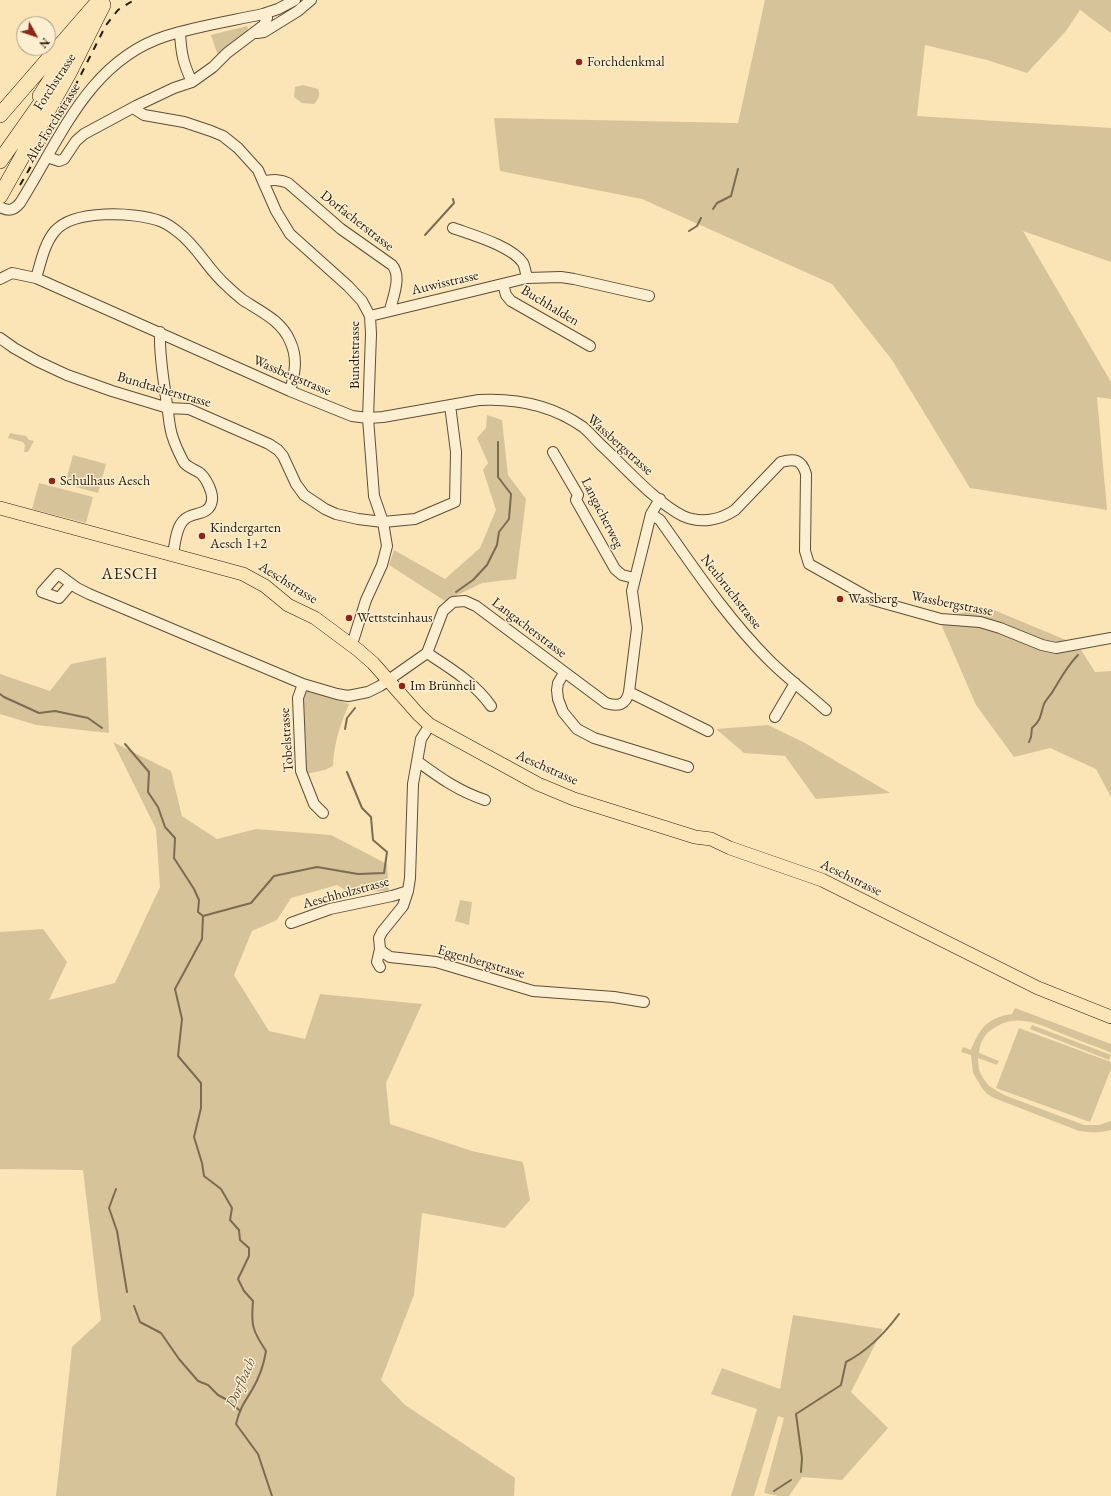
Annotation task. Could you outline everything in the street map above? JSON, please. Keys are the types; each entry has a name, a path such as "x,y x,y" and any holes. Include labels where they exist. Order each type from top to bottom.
{"highway":[{"path":"0,115 102,1"},
{"path":"0,196 70,71 102,1"},
{"name":"Forchstrasse","path":"0,152 43,92 102,1"},
{"name":"Forchstrasse","path":"0,161 44,100 102,1"}],"main road":[{"name":"Aeschstrasse","path":"0,508 243,574 265,586 288,605 315,618 366,656 419,715 437,730 538,784 574,799 695,837 711,839 730,848 822,880 1038,988 1111,1017"}],"street":[{"name":"Alte Forchstrasse","path":"0,207 11,210 16,208 72,113 88,91 111,68 136,50 180,32 264,14 278,9 295,0"},
{"path":"253,33 264,32 302,8 311,0"},
{"path":"47,157 59,161 64,158 76,141 84,134 174,88 192,82 266,22 267,18 264,14"},
{"path":"180,32 184,65 192,82"},
{"name":"Bundtstrasse","path":"133,108 144,115 184,122 204,128 223,136 238,148 258,170 276,211 290,234 348,286 362,301 370,316 371,334 368,418 374,496 383,522 387,546 384,559 366,600 354,638 350,645"},
{"name":"Dorfacherstrasse","path":"264,181 276,180 288,183 341,229 392,265 397,272 397,278 390,310"},
{"path":"36,278 46,244 56,230 69,220 81,217 110,214 133,215 160,221 178,231 187,239 225,284 243,300 268,314 284,330 290,340 296,360 295,373 290,391"},
{"path":"452,228 515,254 524,264 527,278"},
{"name":"Wassbergstrasse","path":"0,279 12,274 36,278 290,391 352,416 368,418 406,414 479,400 495,399 535,404 551,410 584,428 660,500 684,516 705,521 717,519 735,510 782,462 790,460 798,462 804,466 806,474 805,552 809,564 873,600 941,619 980,622 1000,628 1042,645 1056,648 1111,638"},
{"name":"Auwisstrasse","path":"370,316 527,278 561,277 649,296"},
{"name":"Buchhalden","path":"503,284 506,295 511,301 590,346"},
{"path":"160,332 162,366 173,439 186,466 201,474 208,485 212,500 210,507 205,512 189,516 183,520 173,554"},
{"name":"Bundtacherstrasse","path":"0,338 37,361 67,375 168,408 189,409 278,450 283,456 296,484 304,495 325,509 336,514 358,519 383,522 415,519 455,502 456,452 450,405"},
{"name":"Langacherweg","path":"553,452 578,495 576,500 616,569 622,575 634,578"},
{"path":"660,500 651,514 634,578 632,597 637,628 629,692 708,731"},
{"name":"Neubruchstrasse","path":"651,514 660,520 732,619 769,660 826,710"},
{"path":"71,584 89,594 207,642 303,684 337,694 348,696 368,692 427,653 459,674 483,694 491,706"},
{"name":"Langacherstrasse","path":"427,653 445,608 453,602 465,601 476,606 606,703 614,706 623,704 628,699 629,692"},
{"path":"564,673 558,683 558,699 563,712 578,729 594,738 688,768"},
{"path":"775,717 795,683"},
{"name":"Tobelstrasse","path":"303,684 298,698 301,771 314,804 323,813"},
{"path":"380,967 377,962 380,949 379,938 403,906 408,891 410,878 413,784 421,739 430,725"},
{"path":"417,761 451,786 485,800"},
{"name":"Aeschholzstrasse","path":"291,923 330,909 392,896 408,891"},
{"name":"Eggenbergstrasse","path":"380,949 390,957 436,962 532,991 644,1002"}],"shaded area":[{"path":"765,0 1111,0 1111,33 1080,10 1066,31 1027,73 987,60 925,45 917,116 1111,128 1111,262 1023,231 1111,382 1111,399 1097,397 1107,510 970,488 892,360 832,284 642,199 500,171 494,118 738,123"},
{"path":"247,26 249,32 218,56 211,35"},
{"path":"303,85 318,89 319,97 314,104 302,103 294,97 295,87"},
{"path":"487,415 502,420 508,475 526,499 516,579 482,583 445,601 389,565 394,550 445,579 480,548 496,510 483,470 488,463 477,438 486,428"},
{"path":"10,433 26,436 29,440 34,441 28,452 24,452 25,445 23,442 8,438"},
{"path":"73,455 106,464 98,493 65,484"},
{"path":"39,483 93,497 86,523 32,509"},
{"path":"989,608 1078,645 1095,672 1111,671 1111,797 1096,769 1050,748 1014,757 976,705 938,617"},
{"path":"106,657 109,733 36,725 0,714 0,674 50,691 71,664"},
{"path":"304,688 349,704 338,734 333,766 325,770 306,774 298,700"},
{"path":"768,725 805,743 890,793 816,799 785,756 744,753 716,729"},
{"path":"113,742 171,771 182,816 217,839 256,829 331,835 387,864 389,891 348,892 337,885 291,898 277,920 252,931 234,975 269,1031 305,1039 320,994 422,1004 386,1083 390,1124 472,1151 523,1162 530,1200 505,1228 422,1213 414,1295 381,1380 405,1405 515,1478 514,1496 56,1496 72,1347 101,1320 83,1170 0,1169 0,932 43,929 67,962 49,1000 115,983 160,887 156,829"},
{"path":"460,900 472,902 469,925 455,921"},
{"path":"1015,1008 1111,1044 1111,1053 1039,1024 1020,1020 1010,1021 1001,1024 988,1032 982,1040 979,1053 999,1061 997,1065 978,1058 979,1070 989,1086 1004,1095 1084,1125 1099,1125 1111,1121 1111,1130 1103,1132 1079,1131 994,1098 987,1094 982,1088 973,1073 971,1055 961,1052 963,1047 971,1050 977,1036 986,1025 997,1018 1012,1014"},
{"path":"1032,1025 1111,1055 1109,1060 1030,1029"},
{"path":"1019,1028 1111,1062 1111,1069 1090,1122 996,1088"},
{"path":"793,1315 883,1329 851,1392 888,1428 842,1480 802,1477 789,1496 779,1496 764,1493 784,1418 778,1416 754,1496 731,1496 757,1409 711,1394 722,1368 780,1389"}],"waterway":[{"path":"713,209 717,203 731,196 738,169"},
{"path":"425,235 454,203 453,199"},
{"path":"689,231 697,226 701,218"},
{"path":"456,592 473,580 487,565 497,545 499,532 509,519 511,494 498,477 498,442"},
{"path":"1029,742 1032,728 1039,719 1045,702 1067,668 1078,655"},
{"path":"0,694 39,713 55,711 88,718 102,728"},
{"path":"345,729 347,718 355,708"},
{"name":"Dorfbach","path":"125,744 149,772 148,792 158,807 165,827 175,838 174,858 194,889 199,900 198,912 203,916 202,939 175,989 182,1019 178,1056 201,1083 201,1108 194,1137 202,1163 204,1176 221,1189 232,1208 230,1220 239,1230 240,1240 249,1248 249,1256 238,1279 244,1291 253,1301 252,1316 255,1332 266,1351 259,1376 242,1406 236,1424 258,1454 272,1496"},
{"path":"203,916 251,903 274,876 317,867 358,874 384,873 387,852 373,840 371,817 362,808 347,772"},
{"path":"116,1189 109,1208 117,1231 127,1292"},
{"path":"134,1306 140,1322 161,1333 179,1359 198,1381 208,1385 218,1395 231,1402 239,1410"},
{"path":"801,1472 802,1458 796,1414 841,1385 846,1362 861,1353 875,1341 899,1314"},
{"path":"774,1491 791,1480"}],"railway":[{"path":"20,185 58,120 106,25 118,10 134,0"}],"place":[{"name":"Forchdenkmal","path":"579,62"},
{"name":"Schulhaus Aesch","path":"52,481"},
{"name":"Kindergarten Aesch 1+2","path":"202,536"},
{"name":"Wassberg","path":"840,599"},
{"name":"Wettsteinhaus","path":"349,618"},
{"name":"Im Brünneli","path":"402,686"}],"district":[{"name":"AESCH","path":"130,575"}]}
